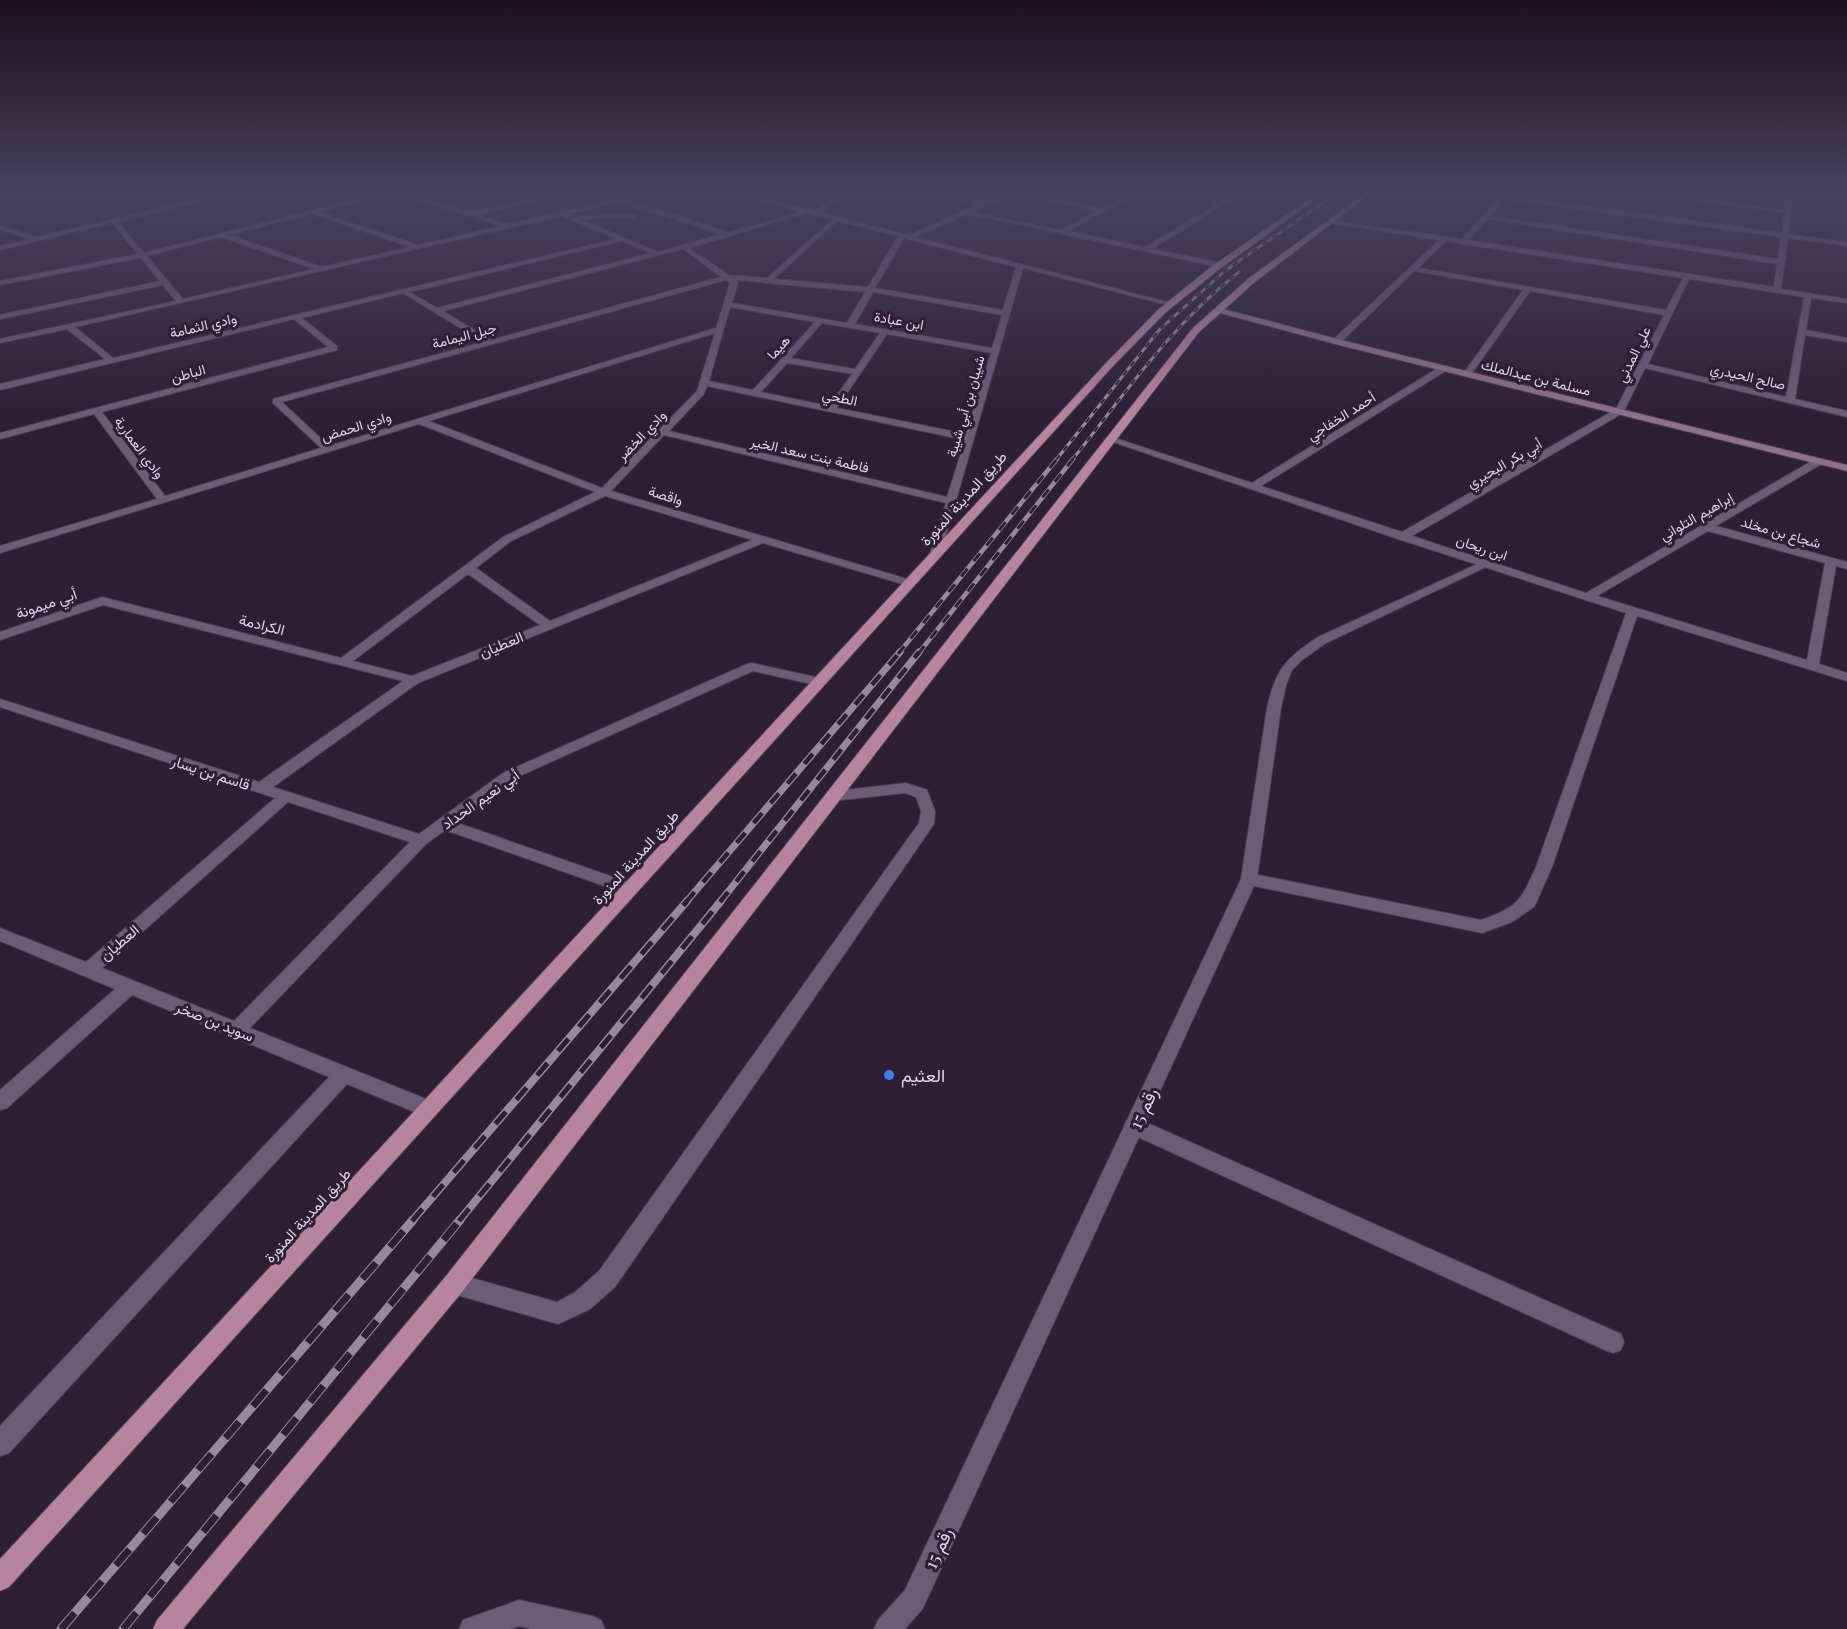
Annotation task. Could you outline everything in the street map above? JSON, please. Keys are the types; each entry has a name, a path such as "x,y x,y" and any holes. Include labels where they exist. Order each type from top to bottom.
{"main road":[{"name":"طريق المدينة المنورة","path":"0,1578 1110,364 1171,304 1217,267"},
{"path":"166,1629 454,1284 1196,330 1269,267"},
{"name":"مسلمة بن عبدالملك","path":"1219,310 1847,468"}],"street":[{"path":"0,283 82,267"},
{"path":"153,267 181,302"},
{"path":"315,267 321,269"},
{"path":"0,341 330,267"},
{"name":"وادي الثمامة","path":"0,387 505,267"},
{"path":"437,310 607,267"},
{"path":"713,267 728,277 871,290 1006,313"},
{"path":"768,281 783,267"},
{"path":"850,325 886,267"},
{"name":"شيبان بن أبي شيبة","path":"936,554 1020,267"},
{"path":"1024,267 1171,304"},
{"path":"1628,267 1847,301"},
{"path":"1777,290 1780,267"},
{"path":"1337,341 1413,269 1668,313"},
{"name":"علي المدني","path":"1620,411 1687,276"},
{"name":"وادي الخضر","path":"343,662 507,539 604,492 701,392 735,282 728,277"},
{"name":"جبل اليمامة","path":"327,450 276,401 728,277"},
{"path":"0,317 165,282"},
{"path":"1467,374 1528,289"},
{"path":"404,291 489,342"},
{"path":"1790,400 1808,295"},
{"name":"ابن عبادة","path":"728,304 995,351"},
{"name":"الباطن","path":"0,436 334,348 296,317"},
{"name":"هيما","path":"755,393 821,320"},
{"path":"69,326 112,360"},
{"name":"وادي الحمض","path":"0,550 720,329"},
{"path":"832,409 885,331"},
{"path":"1802,332 1847,340"},
{"path":"785,360 857,372"},
{"name":"صالح الحيدري","path":"1642,365 1847,414"},
{"name":"أحمد الخفاجي","path":"1252,487 1444,368"},
{"name":"الطحي","path":"704,383 970,438"},
{"name":"وادي العمارية","path":"96,411 164,500"},
{"name":"أبي بكر البحيري","path":"1402,537 1620,411"},
{"name":"واقصة","path":"419,421 604,492 910,583"},
{"name":"فاطمة بنت سعد الخير","path":"662,432 951,501"},
{"name":"ابن ريحان","path":"1109,439 1484,564 1847,677"},
{"name":"إبراهيم التلواني","path":"1587,597 1820,461"},
{"name":"شجاع بن مخلد","path":"1707,527 1847,566"},
{"name":"العطيان","path":"261,788 413,680 763,539"},
{"path":"1812,666 1831,561"},
{"name":"رقم 15","path":"887,1629 914,1599 1249,879 1274,708 1286,669 1297,657 1322,640 1484,564"},
{"path":"468,568 548,625"},
{"name":"الكرادمة","path":"102,601 413,680"},
{"name":"أبي ميمونة","path":"0,636 102,601"},
{"path":"1249,879 1482,927 1506,918 1528,903 1544,867 1633,611"},
{"name":"أبي نعيم الحداد","path":"237,1030 421,840 508,776 752,668 820,682"},
{"name":"قاسم بن يسار","path":"0,703 421,840"},
{"path":"454,1284 558,1313 582,1301 607,1279 926,824 928,811 922,794 906,788 832,796"},
{"name":"العطيان","path":"88,970 286,796"},
{"path":"441,825 456,828 630,889"},
{"name":"سويد بن صخر","path":"0,934 429,1109"},
{"path":"0,1102 130,986"},
{"path":"0,1444 344,1074"},
{"path":"1134,1126 1612,1342"},
{"path":"472,1629 519,1613 592,1629"}],"railway":[{"path":"1056,460 1160,329 1230,267"},
{"path":"1072,460 1130,385 1171,337 1215,292 1239,272"},
{"path":"898,654 1057,459"},
{"path":"918,654 1073,459"},
{"path":"686,902 900,652"},
{"path":"720,902 919,652"},
{"path":"412,1221 687,901"},
{"path":"459,1221 721,901"},
{"path":"61,1629 413,1220"},
{"path":"123,1629 460,1220"}],"place":[{"name":"العثيم","path":"889,1075"}]}
